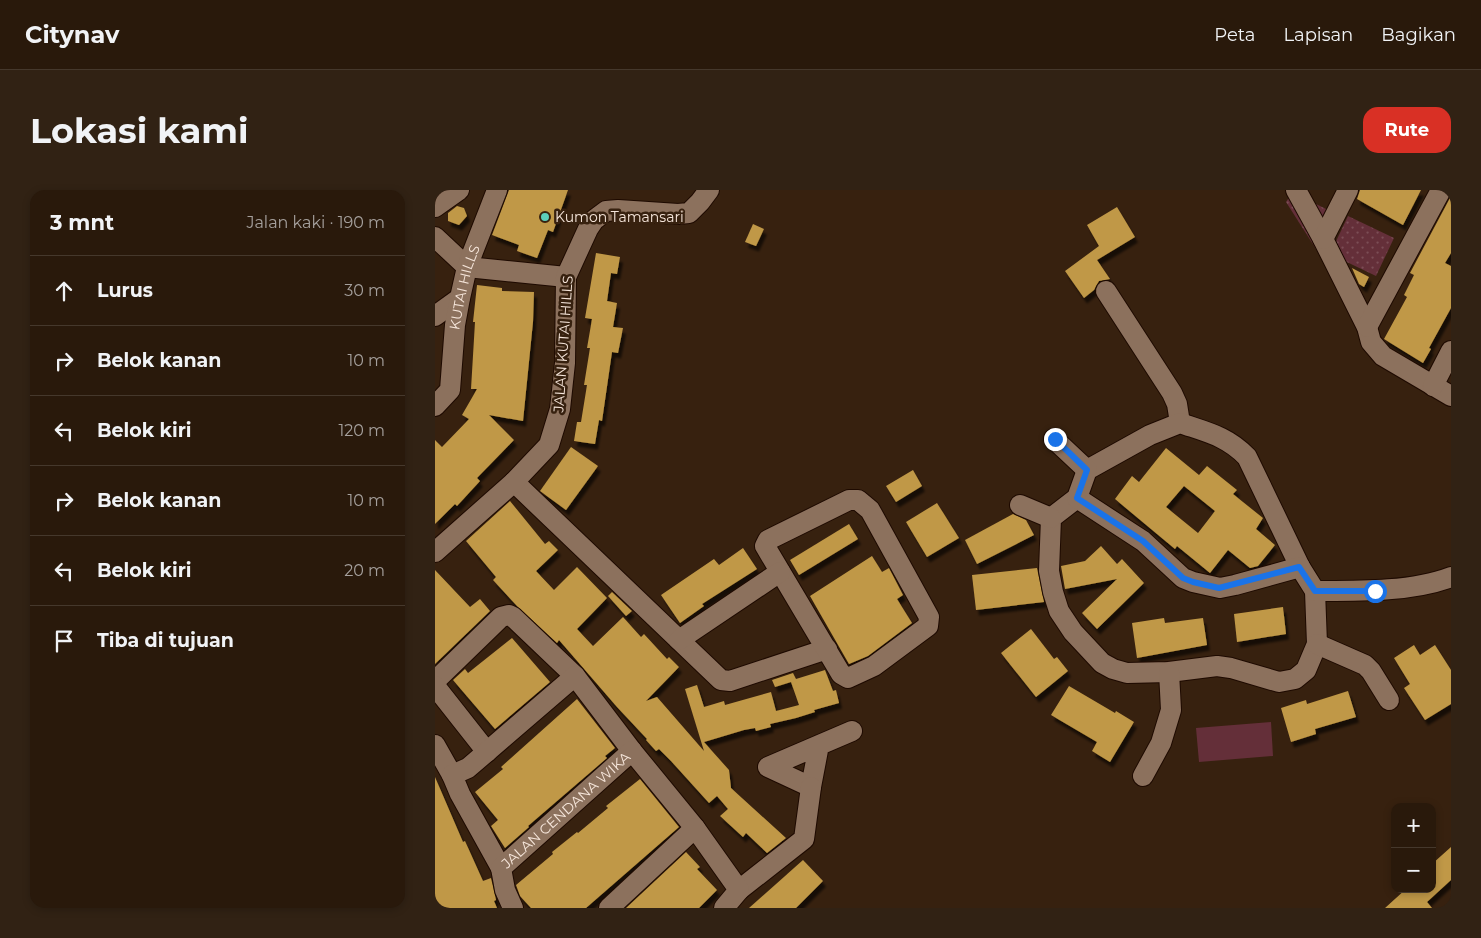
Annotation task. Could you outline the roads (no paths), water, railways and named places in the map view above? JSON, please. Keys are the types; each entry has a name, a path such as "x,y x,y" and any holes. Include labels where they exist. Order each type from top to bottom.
{"street":[{"path":"435,208 459,190"},
{"name":"KUTAI HILLS","path":"450,390 459,298 467,267 497,190"},
{"name":"JALAN KUTAI HILLS","path":"435,552 514,482 549,445 560,409 565,363 565,277 588,228 594,220 606,211 678,214 689,212 701,202 709,190"},
{"path":"1296,190 1367,327 1371,342 1383,356 1451,396"},
{"path":"1367,327 1441,190"},
{"path":"1323,239 1343,191"},
{"path":"435,237 467,267 565,277"},
{"path":"1106,291 1172,393 1177,404 1180,423"},
{"path":"435,316 459,298"},
{"path":"1433,386 1451,351"},
{"path":"435,371 450,390 435,406"},
{"path":"1180,423 1226,439 1237,446 1247,457 1299,567 1315,591 1317,644 1306,670 1295,679 1279,682 1231,668 1217,666 1169,672 1127,673 1102,663 1073,632 1059,611 1049,571 1051,518 1077,498 1087,470 1150,435 1180,423"},
{"path":"1055,439 1087,470"},
{"path":"514,482 721,680 727,682 827,649"},
{"path":"1077,498 1143,541 1183,578 1193,582 1219,588 1299,567"},
{"path":"849,500 858,500 870,510 929,614 929,622 927,626 874,666 848,678 841,674 827,649 765,546 768,540 849,500"},
{"path":"1019,505 1051,518"},
{"path":"679,640 780,572"},
{"path":"1315,591 1375,591 1439,582 1451,577"},
{"path":"435,681 501,617 509,615 575,676 633,751"},
{"path":"1317,644 1365,665 1371,671 1389,700"},
{"path":"1143,776 1161,743 1171,710 1169,672"},
{"path":"453,775 468,768 575,676"},
{"path":"435,686 487,752"},
{"path":"811,787 768,767 852,731"},
{"path":"435,745 453,775 460,794 501,868"},
{"path":"724,908 739,890 804,838 819,745"},
{"name":"JALAN CENDANA WIKA","path":"513,908 505,890 501,868 633,751 695,828 739,890"},
{"path":"609,908 695,828"}],"place":[{"name":"Kumon Tamansari","path":"545,217"}]}
